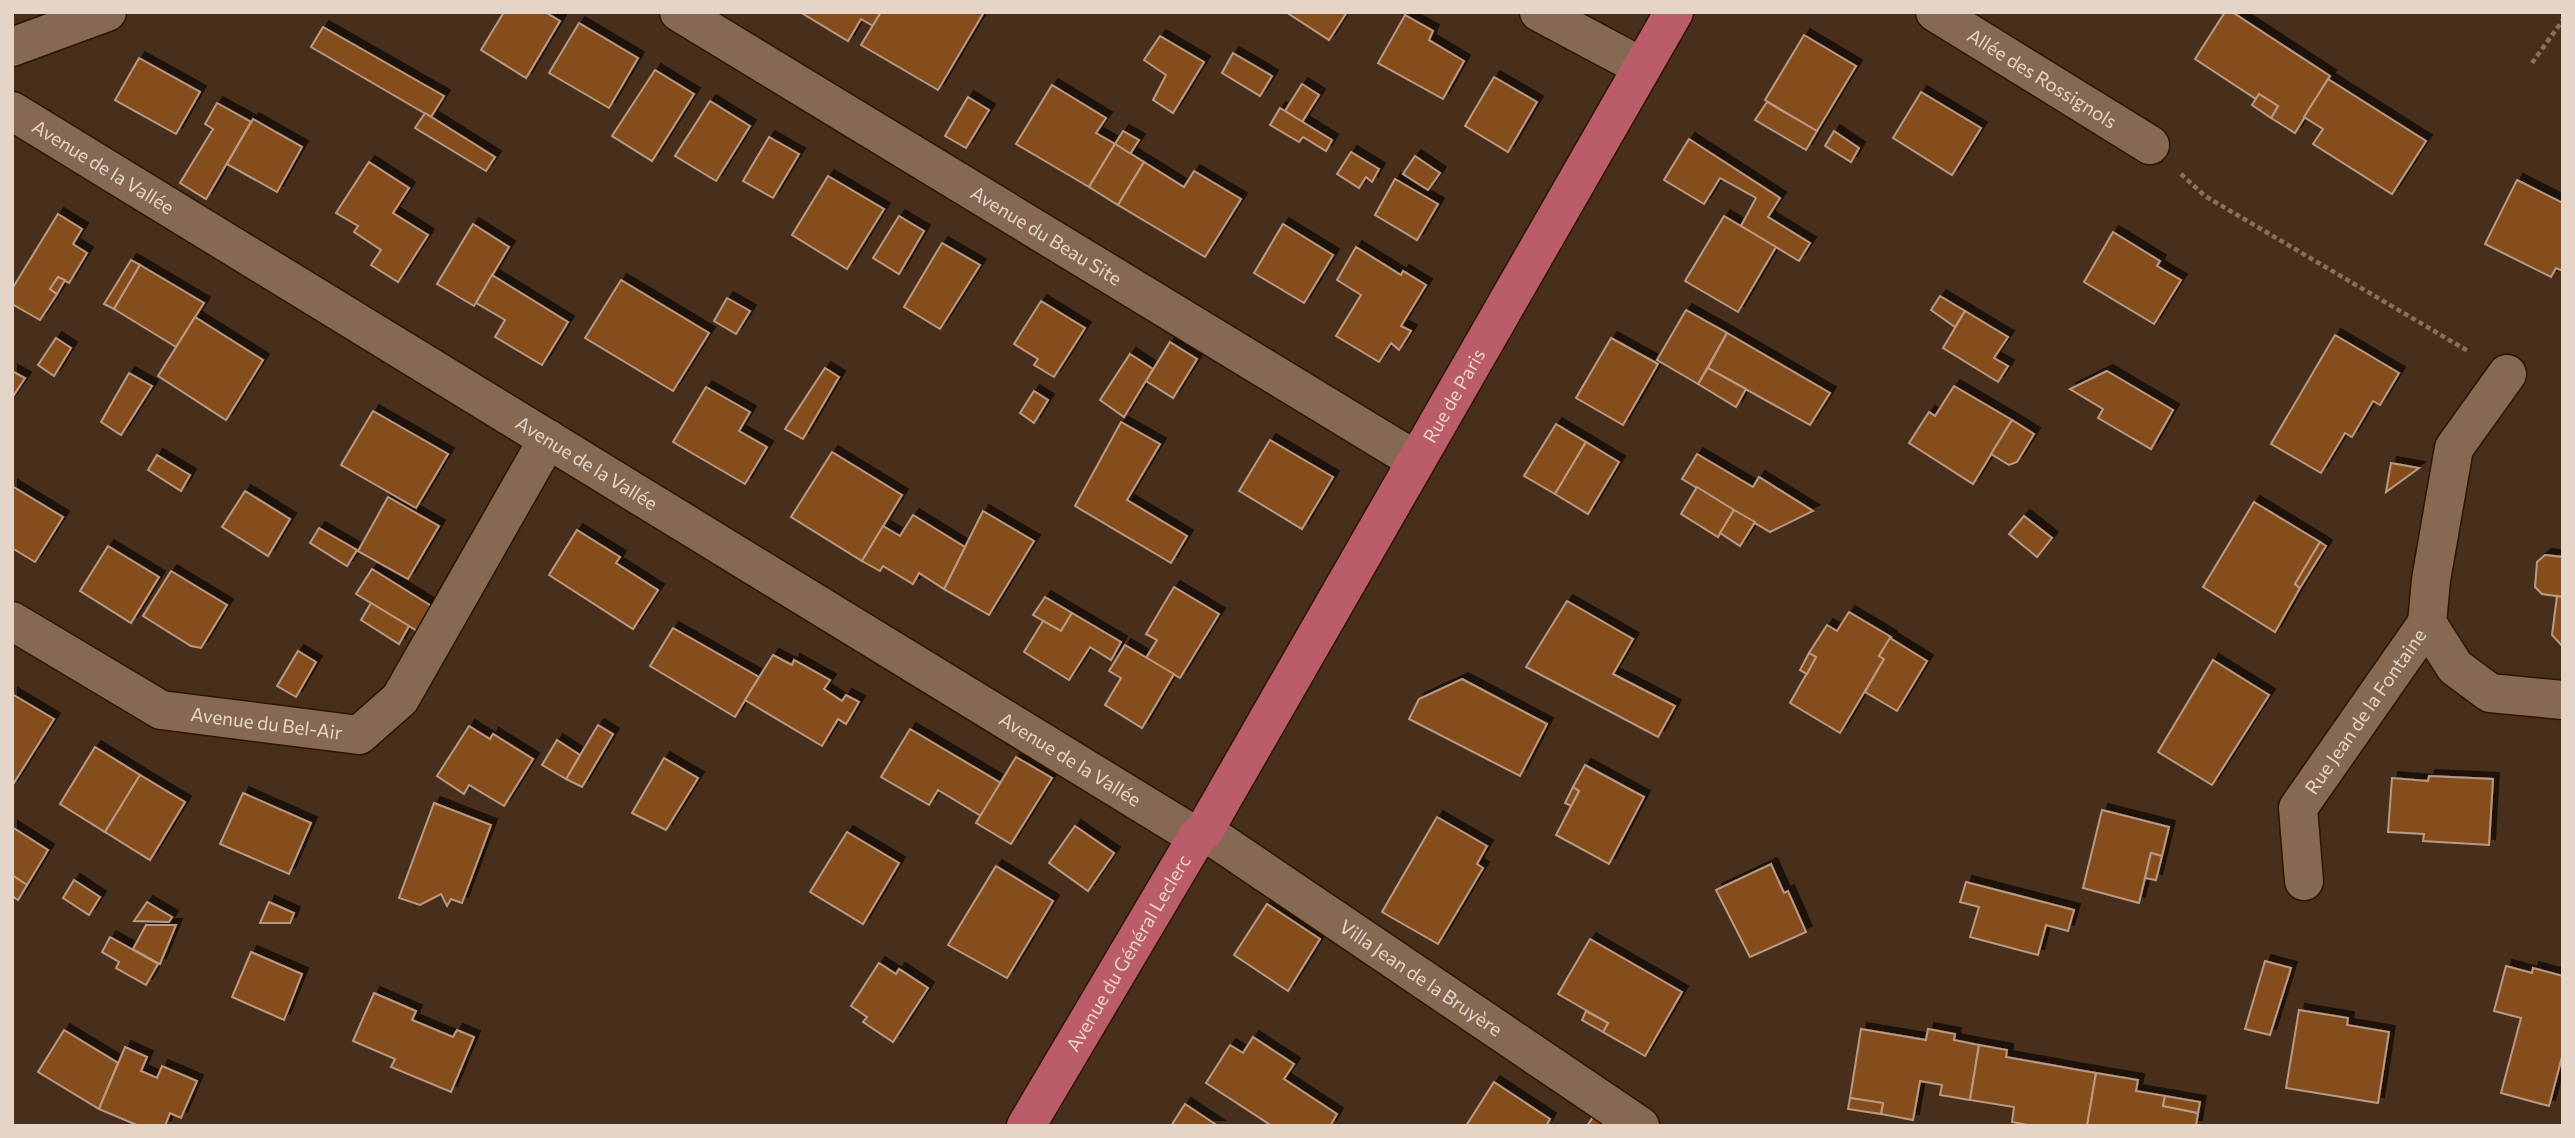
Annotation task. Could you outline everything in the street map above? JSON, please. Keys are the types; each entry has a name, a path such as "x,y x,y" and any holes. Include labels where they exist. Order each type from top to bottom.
{"main road":[{"name":"Rue de Paris","path":"1234,780 1674,12"},
{"name":"Avenue du Général Leclerc","path":"1026,1126 1234,780"}],"street":[{"path":"12,47 107,12"},
{"name":"Avenue du Beau Site","path":"679,12 1415,460"},
{"path":"1539,12 1642,66"},
{"name":"Allée des Rossignols","path":"1935,12 2150,145"},
{"name":"Avenue de la Vallée","path":"12,111 1161,815 1201,834"},
{"name":"Rue Jean de la Fontaine","path":"2304,881 2298,808 2427,623 2431,580 2454,448 2507,374"},
{"name":"Avenue du Bel-Air","path":"12,621 162,710 359,734 400,699 548,439"},
{"name":"Rue Jean de la Fontaine","path":"2427,623 2455,667 2490,693 2563,700"},
{"name":"Villa Jean de la Bruyère","path":"1201,834 1640,1126"}],"path":[{"path":"2532,63 2563,20"},
{"path":"2150,145 2205,196 2507,374"}],"building":[{"path":"504,12 545,12 560,21 526,78 481,50"},
{"path":"800,12 881,12 873,26 861,19 848,41"},
{"path":"881,12 984,12 938,90 861,45"},
{"path":"1286,12 1347,12 1329,40"},
{"path":"2225,12 2232,12 2330,76 2295,133 2271,118 2278,106 2259,94 2256,99 2195,59"},
{"path":"1405,15 1433,31 1429,40 1464,61 1443,99 1378,63"},
{"path":"579,23 638,58 609,108 549,73"},
{"path":"323,27 444,96 431,117 311,47"},
{"path":"1804,35 1856,66 1817,131 1765,100"},
{"path":"1160,36 1204,62 1173,113 1153,100 1166,75 1144,60"},
{"path":"1233,53 1272,76 1260,96 1222,73"},
{"path":"139,58 200,92 176,134 115,100"},
{"path":"655,70 694,94 652,161 612,136"},
{"path":"1494,77 1537,102 1508,152 1465,126"},
{"path":"2328,79 2426,141 2392,194 2313,144 2323,129 2304,117"},
{"path":"1302,84 1319,95 1302,122 1285,111"},
{"path":"1052,85 1106,118 1096,133 1115,144 1089,187 1016,144"},
{"path":"1921,92 1981,128 1952,175 1893,138"},
{"path":"2259,94 2278,106 2271,118 2252,105"},
{"path":"968,97 989,110 966,148 945,136"},
{"path":"710,101 750,126 716,181 675,156"},
{"path":"1767,102 1817,131 1806,150 1755,120"},
{"path":"217,103 251,122 206,199 180,183 213,129 205,124"},
{"path":"1280,108 1332,140 1326,151 1303,137 1299,142 1270,125"},
{"path":"425,113 495,157 486,171 415,128"},
{"path":"253,119 302,147 277,192 227,164"},
{"path":"1123,131 1139,140 1130,154 1115,144"},
{"path":"1834,131 1859,148 1851,162 1825,146"},
{"path":"769,137 799,154 773,198 743,181"},
{"path":"1689,139 1780,198 1768,217 1810,243 1799,261 1741,226 1756,198 1720,178 1704,204 1664,180"},
{"path":"1115,144 1144,162 1118,205 1089,187"},
{"path":"1351,152 1379,169 1372,182 1366,177 1359,188 1337,174"},
{"path":"1415,156 1440,173 1428,190 1403,174"},
{"path":"369,162 409,188 393,213 428,235 398,282 371,265 381,250 354,232 358,226 336,213"},
{"path":"1144,162 1184,187 1194,171 1241,199 1205,257 1118,205"},
{"path":"828,176 884,209 847,269 792,235"},
{"path":"1395,179 1438,204 1417,240 1375,215"},
{"path":"2517,180 2563,203 2563,271 2556,268 2551,277 2485,244"},
{"path":"58,214 82,229 73,244 87,253 69,283 58,277 50,289 57,294 40,320 12,304 12,289"},
{"path":"899,216 924,231 899,274 873,258"},
{"path":"1724,216 1776,247 1738,312 1685,281"},
{"path":"473,224 509,247 474,306 437,284"},
{"path":"1283,224 1333,255 1304,303 1254,273"},
{"path":"2113,232 2160,261 2157,266 2181,280 2154,324 2084,282"},
{"path":"942,243 980,265 940,329 904,307"},
{"path":"1356,247 1401,275 1403,271 1426,285 1401,326 1411,331 1399,350 1391,343 1379,362 1336,336 1361,295 1337,280"},
{"path":"131,260 140,265 114,309 104,304"},
{"path":"140,265 204,303 176,347 114,309"},
{"path":"492,275 568,322 542,365 495,337 505,320 476,303"},
{"path":"58,277 65,280 57,294 50,289"},
{"path":"621,280 709,333 673,391 585,338"},
{"path":"1940,296 1965,311 1955,327 1931,310"},
{"path":"727,298 750,311 736,334 714,321"},
{"path":"1041,301 1085,328 1054,377 1034,365 1038,359 1014,344"},
{"path":"1686,310 1727,333 1698,384 1657,360"},
{"path":"1965,311 2008,337 1994,358 2008,366 1998,382 1943,348"},
{"path":"195,317 263,360 226,420 158,376"},
{"path":"1727,333 1830,393 1810,425 1708,368"},
{"path":"2335,335 2399,373 2380,405 2373,401 2352,437 2345,433 2321,473 2271,444"},
{"path":"56,338 71,348 54,376 38,365"},
{"path":"1611,338 1658,364 1623,425 1576,398"},
{"path":"1170,342 1197,359 1173,398 1146,381"},
{"path":"1130,354 1153,369 1124,417 1100,400"},
{"path":"825,368 839,377 803,439 785,429"},
{"path":"1708,368 1746,389 1736,407 1698,384"},
{"path":"12,371 25,378 12,398"},
{"path":"2107,371 2173,410 2151,449 2098,418 2103,409 2070,389"},
{"path":"129,373 152,386 121,435 101,422"},
{"path":"1954,386 2012,420 1973,484 1909,443 1929,412 1935,416"},
{"path":"706,387 750,412 739,431 767,447 745,484 673,442"},
{"path":"1034,391 1048,400 1034,423 1020,413"},
{"path":"373,411 448,454 416,508 341,465"},
{"path":"2012,420 2034,434 2017,462 2009,465 1991,454"},
{"path":"1121,422 1160,444 1127,500 1187,536 1171,563 1075,506"},
{"path":"1556,424 1586,442 1555,494 1524,476"},
{"path":"1270,440 1333,477 1302,529 1239,491"},
{"path":"1586,442 1619,462 1588,514 1555,494"},
{"path":"832,452 902,495 862,561 791,517"},
{"path":"1697,454 1753,487 1759,477 1813,511 1770,532 1682,479"},
{"path":"157,455 190,475 181,491 148,470"},
{"path":"2391,463 2419,468 2386,492"},
{"path":"12,486 63,517 35,562 12,548"},
{"path":"1697,487 1734,510 1718,537 1681,514"},
{"path":"245,491 290,519 268,556 222,527"},
{"path":"388,497 439,526 408,579 358,551"},
{"path":"2254,502 2320,542 2295,584 2300,588 2275,632 2203,587"},
{"path":"1734,510 1755,522 1740,546 1720,533"},
{"path":"983,511 1034,541 989,615 944,589"},
{"path":"913,515 965,547 944,589 919,573 913,584 883,566 880,571 862,561 883,526 900,536"},
{"path":"2024,516 2052,538 2037,557 2009,534"},
{"path":"319,528 357,550 347,566 310,543"},
{"path":"577,530 620,557 616,563 658,590 633,629 549,575"},
{"path":"2320,542 2326,546 2300,588 2295,584"},
{"path":"108,546 159,577 131,623 80,591"},
{"path":"2545,555 2563,557 2563,597 2542,594 2535,587 2537,562"},
{"path":"372,569 433,607 419,632 356,594"},
{"path":"171,571 227,605 201,648 191,646 143,616"},
{"path":"1174,587 1219,614 1180,678 1146,658 1157,640 1146,634"},
{"path":"2557,596 2563,597 2563,647 2552,635"},
{"path":"1045,597 1072,613 1061,631 1033,615"},
{"path":"1567,601 1633,639 1613,674 1675,706 1658,737 1526,667"},
{"path":"371,603 409,626 399,644 361,620"},
{"path":"1849,612 1891,637 1879,656 1884,659 1840,733 1790,703 1816,657 1809,653 1827,625 1837,631"},
{"path":"1072,613 1121,642 1111,660 1090,647 1069,680 1024,652 1043,621 1061,631"},
{"path":"673,628 759,677 735,717 650,666"},
{"path":"1890,638 1927,661 1897,711 1865,692 1884,659 1879,656"},
{"path":"1125,645 1174,674 1142,728 1105,705 1121,678 1109,671"},
{"path":"298,651 316,662 296,697 277,686"},
{"path":"1809,653 1816,657 1807,674 1800,670"},
{"path":"773,655 792,665 794,660 830,680 824,689 842,701 846,695 859,702 846,724 838,719 822,746 745,700"},
{"path":"2213,660 2269,695 2212,785 2158,752"},
{"path":"1462,679 1547,724 1520,776 1409,719 1419,699"},
{"path":"12,694 54,719 12,786"},
{"path":"598,725 613,734 582,787 566,779"},
{"path":"469,726 490,739 493,734 533,759 504,806 469,785 464,794 437,776"},
{"path":"910,729 1001,783 981,816 938,790 929,805 881,777"},
{"path":"557,740 580,755 566,779 542,765"},
{"path":"95,747 140,775 105,832 60,804"},
{"path":"1016,757 1052,778 1011,844 976,823"},
{"path":"664,758 698,778 666,830 632,813"},
{"path":"1585,765 1644,797 1609,864 1556,835 1579,791 1573,787"},
{"path":"140,775 185,802 150,860 105,832"},
{"path":"2429,776 2493,779 2489,845 2423,841 2424,834 2388,832 2392,778 2428,781"},
{"path":"1573,787 1579,791 1571,806 1565,803"},
{"path":"243,793 311,823 289,874 220,844"},
{"path":"434,803 491,825 462,903 451,899 447,906 441,894 420,905 399,898"},
{"path":"2102,810 2169,827 2162,856 2151,853 2139,903 2083,888"},
{"path":"1437,817 1487,846 1477,864 1483,868 1438,944 1382,912"},
{"path":"1075,826 1114,853 1088,891 1049,863"},
{"path":"12,827 48,850 27,885 12,875"},
{"path":"847,832 899,863 863,924 810,892"},
{"path":"2151,853 2162,856 2156,880 2145,878"},
{"path":"1771,864 1784,893 1788,891 1806,932 1750,957 1716,890"},
{"path":"996,866 1053,901 1007,978 948,945"},
{"path":"12,875 27,885 18,900 12,896"},
{"path":"74,880 100,897 89,915 63,898"},
{"path":"1966,882 2074,910 2068,931 2046,925 2038,955 1970,937 1979,907 1960,902"},
{"path":"147,902 172,917 169,922 134,921"},
{"path":"269,902 294,913 290,923 260,923"},
{"path":"1267,904 1320,939 1288,991 1234,955"},
{"path":"146,925 176,925 160,964 133,949"},
{"path":"110,937 158,964 146,985 116,968 119,962 102,952"},
{"path":"1590,939 1682,992 1645,1056 1603,1032 1608,1023 1558,994"},
{"path":"251,952 302,974 284,1020 232,997"},
{"path":"2265,961 2291,968 2270,1035 2245,1029"},
{"path":"879,963 896,974 899,969 928,988 893,1042 863,1022 867,1017 851,1006"},
{"path":"2506,966 2532,973 2533,968 2563,976 2563,1053 2549,1106 2501,1093 2521,1018 2494,1011"},
{"path":"374,993 416,1011 412,1020 453,1037 457,1030 474,1037 451,1092 391,1067 395,1059 353,1041"},
{"path":"2299,1010 2348,1018 2347,1025 2389,1032 2378,1103 2286,1088"},
{"path":"1586,1011 1608,1023 1603,1032 1582,1020"},
{"path":"1861,1029 1926,1040 1928,1029 1955,1034 1954,1040 1979,1045 1970,1100 1940,1095 1942,1085 1920,1081 1913,1120 1881,1114 1883,1103 1850,1098"},
{"path":"64,1030 118,1063 99,1109 38,1072"},
{"path":"1253,1037 1294,1064 1284,1079 1337,1114 1330,1126 1272,1126 1206,1083 1230,1045 1243,1053"},
{"path":"1979,1045 2007,1050 2006,1057 2096,1073 2087,1126 2033,1126 2012,1122 2014,1107 1970,1100"},
{"path":"125,1047 147,1057 141,1071 157,1078 162,1066 197,1081 181,1118 170,1113 165,1126 139,1126 99,1109"},
{"path":"2096,1073 2138,1080 2136,1091 2165,1096 2163,1106 2198,1113 2196,1126 2087,1126"},
{"path":"1494,1082 1550,1119 1546,1126 1466,1126"},
{"path":"2165,1096 2200,1102 2198,1113 2163,1106"},
{"path":"1850,1098 1883,1103 1881,1114 1848,1109"},
{"path":"1185,1104 1218,1126 1171,1126"},
{"path":"1595,1114 1612,1126 1587,1126"}]}
